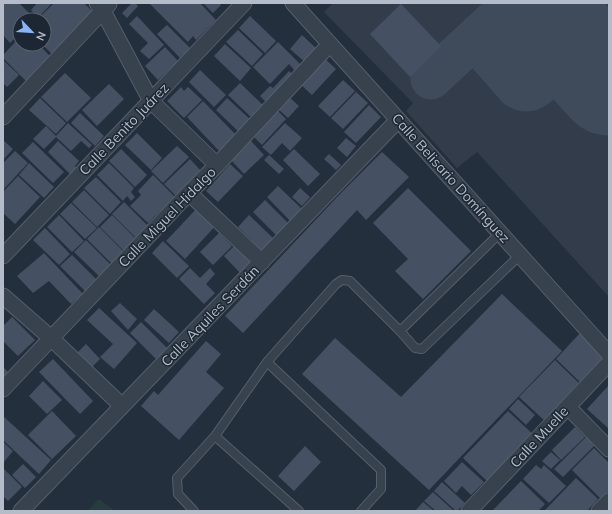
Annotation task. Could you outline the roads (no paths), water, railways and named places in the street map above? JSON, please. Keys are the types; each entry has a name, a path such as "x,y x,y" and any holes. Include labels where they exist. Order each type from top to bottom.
{"street":[{"name":"Calle Benito Juárez","path":"3,256 244,3"},
{"name":"Calle Belisario Domínguez","path":"293,3 609,354"},
{"path":"3,117 103,6 151,101 217,165"},
{"name":"Calle Miguel Hidalgo","path":"3,389 217,165 330,44"},
{"name":"Calle Aquiles Serdán","path":"21,511 398,120"},
{"path":"189,193 262,262"},
{"path":"3,296 51,338 122,406"},
{"name":"Calle Muelle","path":"469,511 609,363"},
{"path":"568,407 609,449"},
{"path":"599,511 609,500"}],"lane":[{"path":"400,331 500,233"},
{"path":"194,511 178,494 177,478 215,436 267,362 336,284 342,280 350,281 415,348 422,349 520,255"},
{"path":"267,362 381,470 381,488 361,511"},
{"path":"215,436 299,511"}]}
